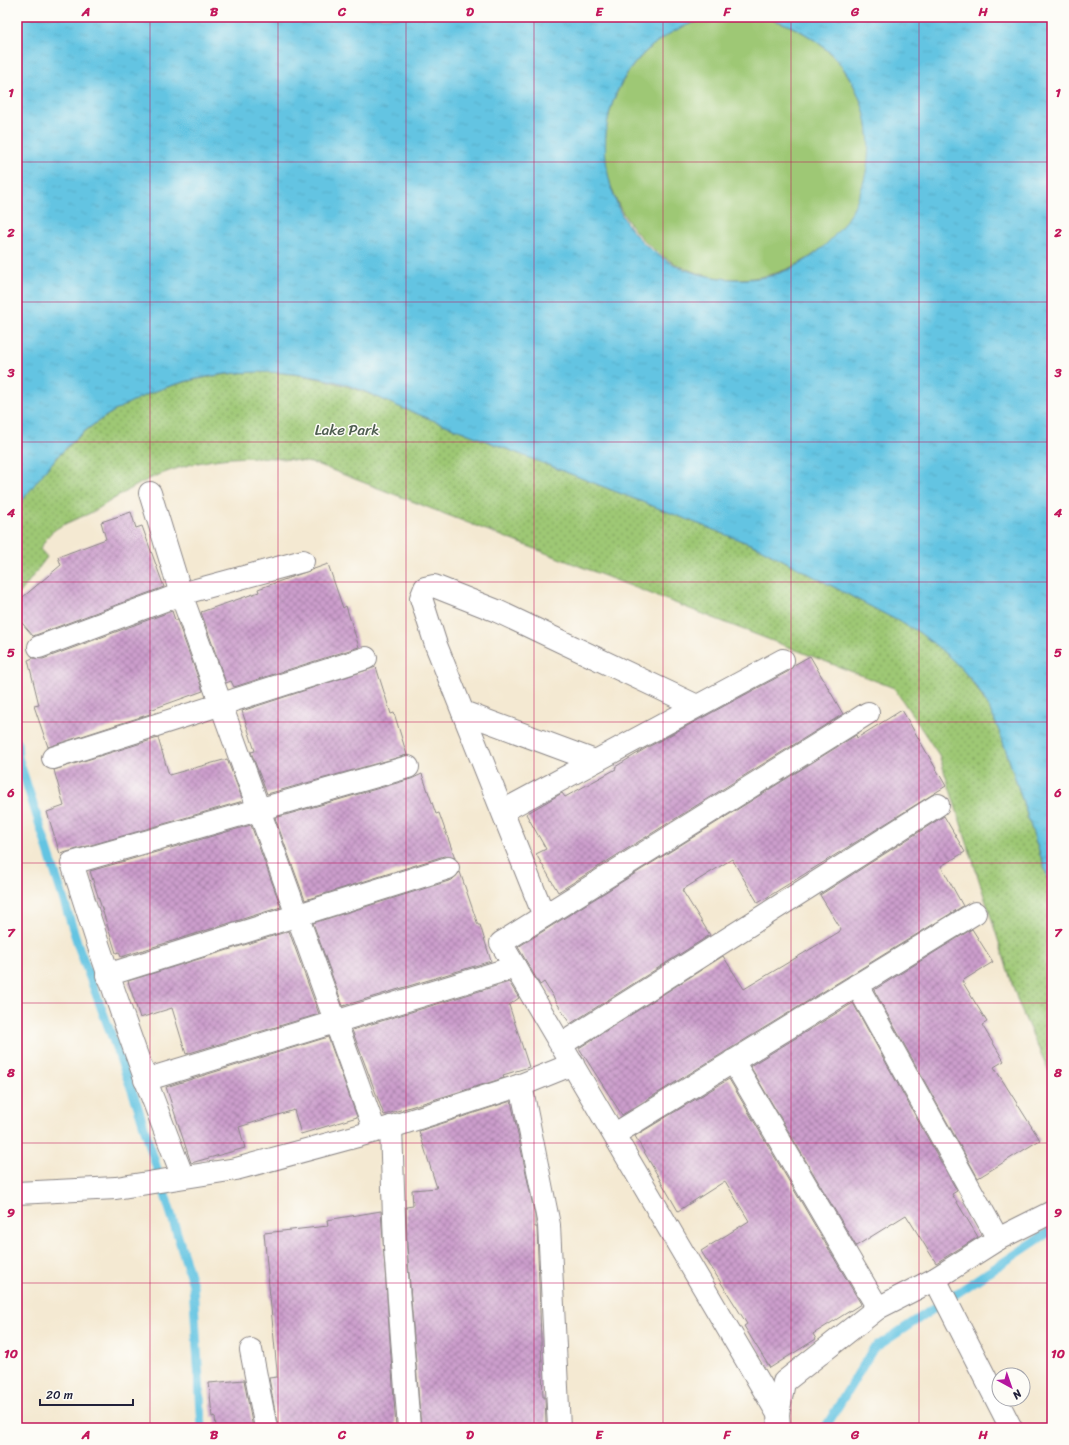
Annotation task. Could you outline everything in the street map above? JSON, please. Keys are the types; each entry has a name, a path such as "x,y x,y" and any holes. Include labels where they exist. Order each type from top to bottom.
{"street":[{"path":"150,493 180,594 336,1022 383,1129 395,1248 408,1428"},
{"path":"39,647 180,594 303,561"},
{"path":"544,916 436,645 421,598 425,588 434,586 497,611 697,706"},
{"path":"53,758 366,658"},
{"path":"503,811 783,660"},
{"path":"463,712 595,761"},
{"path":"778,1421 615,1134 501,943 868,713"},
{"path":"184,1177 145,1080 107,975 72,863 408,767"},
{"path":"562,1044 938,804"},
{"path":"107,975 448,868"},
{"path":"615,1134 975,913"},
{"path":"145,1080 516,967"},
{"path":"857,985 998,1239"},
{"path":"733,1061 878,1308"},
{"path":"17,1193 116,1188 236,1169 383,1129 521,1084 573,1064"},
{"path":"521,1084 549,1225 559,1428"},
{"path":"778,1421 784,1382 878,1308 935,1279 998,1239 1052,1212"},
{"path":"935,1279 1011,1428"},
{"path":"251,1350 266,1428"}],"green space":[{"path":"724,15 750,15 775,20 799,30 821,45 839,63 854,85 864,109 869,134 867,173 864,185 854,209 839,231 821,249 799,264 775,274 750,279 724,279 699,274 675,264 653,249 635,231 620,209 610,185 605,160 605,134 610,109 620,85 635,63 653,45 675,30 699,20"},
{"name":"Lake Park","path":"263,371 299,375 347,386 760,548 917,631 940,648 961,668 978,690 992,714 1002,739 1052,891 1052,1078 1019,1005 939,755 894,688 316,464 294,460 252,457 231,458 190,465 149,479 91,513 61,526 52,532 40,549 47,557 17,597 16,511 18,505 33,485 67,447 91,427 116,410 142,397 170,386 230,374"}],"water":[{"path":"17,17 715,17 683,27 656,43 634,64 619,88 609,116 605,146 609,177 619,209 625,221 643,242 665,259 690,271 711,277 753,279 770,276 795,266 818,252 836,233 851,212 862,187 868,162 868,135 863,108 857,92 844,69 826,49 803,32 778,21 759,17 1052,17 1052,891 1004,744 990,710 978,689 965,672 942,650 917,631 760,548 397,406 355,388 338,382 296,374 264,372 231,374 198,379 166,387 107,415 80,435 54,460 17,508"}],"building":[{"path":"131,512 136,528 142,526 164,587 33,636 17,617 17,602 61,565 58,557 106,539 101,522"},
{"path":"328,564 343,608 346,606 359,647 234,687 231,681 226,683 201,612 259,592 258,589"},
{"path":"172,611 175,620 177,620 203,691 150,710 150,714 48,747 34,706 39,705 28,660 33,658 43,659"},
{"path":"810,656 843,714 558,892 536,854 546,849 526,814 562,793 565,797 616,769 615,767 648,747 789,671 794,665"},
{"path":"376,667 391,714 394,713 407,755 267,794 251,752 255,751 242,711"},
{"path":"902,710 946,786 758,903 732,859 682,890 710,935 570,1024 544,982 540,985 518,947 856,735 857,738"},
{"path":"158,738 169,775 227,759 243,801 60,854 47,812 64,806 54,770"},
{"path":"422,774 436,814 439,813 455,858 444,856 305,900 275,818 411,779"},
{"path":"944,816 965,852 941,866 963,906 622,1115 579,1048 723,956 744,989 839,932 841,929 820,895"},
{"path":"251,825 281,907 121,957 119,952 116,953 90,871"},
{"path":"460,872 478,925 480,925 491,961 343,1006 313,923 452,880"},
{"path":"972,929 993,962 962,981 987,1022 982,1025 1004,1061 994,1067 1040,1140 978,1178 874,990"},
{"path":"289,931 319,1014 186,1054 172,1008 140,1018 128,981"},
{"path":"509,982 519,998 509,1005 529,1067 503,1075 504,1078 384,1115 352,1030"},
{"path":"853,1003 957,1191 952,1194 978,1237 936,1263 906,1215 856,1246 750,1066"},
{"path":"328,1037 357,1117 301,1134 294,1110 239,1127 245,1148 191,1163 166,1087"},
{"path":"729,1079 861,1304 813,1334 816,1339 770,1368 744,1326 747,1324 701,1251 749,1221 725,1181 678,1211 635,1136"},
{"path":"511,1101 535,1216 535,1227 537,1227 543,1397 545,1397 546,1423 487,1428 421,1428 407,1247 406,1207 413,1206 412,1190 437,1188 419,1131"},
{"path":"381,1211 396,1428 278,1428 269,1378 277,1377 277,1371 264,1233 328,1226 327,1220"},
{"path":"244,1380 253,1428 216,1428 215,1416 212,1417 209,1383"}],"waterway":[{"path":"17,742 18,757 79,948 137,1104 193,1285 202,1428"},
{"path":"825,1428 873,1349 1052,1230"}]}
